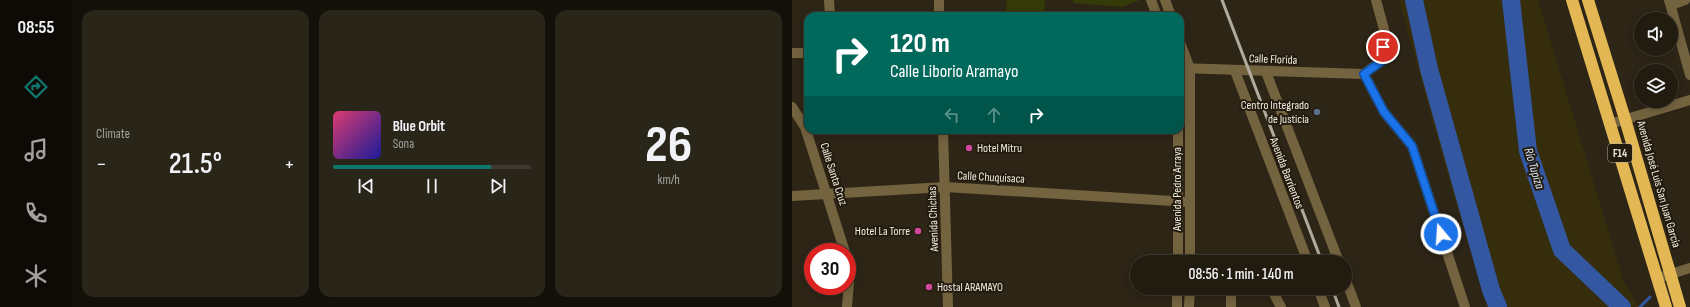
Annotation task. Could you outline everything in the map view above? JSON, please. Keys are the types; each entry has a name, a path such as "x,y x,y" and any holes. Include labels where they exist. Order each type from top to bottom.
{"highway":[{"name":"F14","path":"1572,0 1666,307"},
{"name":"Avenida José Luis San Juan García","path":"1588,0 1680,307"}],"street":[{"path":"829,0 830,12"},
{"path":"939,0 939,12"},
{"path":"1151,0 1156,12"},
{"path":"1165,0 1170,12"},
{"path":"1376,0 1385,33 1382,61 1364,74 1384,112 1412,146 1465,307"},
{"path":"1686,0 1670,3 1690,75"},
{"path":"792,53 804,53"},
{"name":"Calle Florida","path":"1185,68 1235,71 1364,74"},
{"name":"Avenida Pedro Arraya","path":"1185,68 1190,255"},
{"name":"Avenida Barrientos","path":"1235,71 1305,255"},
{"name":"Avenida Barrientos","path":"1266,72 1336,255"},
{"path":"1610,124 1690,100"},
{"name":"Calle Santa Cruz","path":"792,107 804,125"},
{"name":"Calle Santa Cruz","path":"807,134 842,243"},
{"name":"Avenida Chichas","path":"943,134 948,307"},
{"name":"Avenida Pedro Arraya","path":"1178,134 1178,255"},
{"name":"Calle Chuquisaca","path":"792,196 945,188 1189,202"},
{"path":"1658,278 1690,268"},
{"path":"847,307 848,295"},
{"path":"1177,295 1177,307"},
{"path":"1189,307 1190,295"},
{"path":"1231,295 1231,307"},
{"path":"1275,295 1281,307"},
{"path":"1321,295 1326,307"},
{"path":"1351,295 1356,307"}],"green space":[{"path":"1007,0 1045,0 1044,12 1006,12"},
{"path":"1073,0 1140,0 1122,7 1073,3"}],"sand":[{"path":"1399,0 1538,0 1624,282 1639,307 1487,307 1441,153"}],"waterway":[{"name":"Río Tupiza","path":"1414,0 1429,69 1491,290 1498,307"},
{"name":"Río Tupiza","path":"1511,0 1528,151 1562,250 1622,307"},
{"path":"1640,307 1650,297"}],"railway":[{"path":"1222,0 1319,255"},
{"path":"1335,295 1339,307"}],"place":[{"name":"Centro Integrado de Justicia","path":"1317,112"},
{"name":"Hotel Mitru","path":"969,148"},
{"name":"Hotel La Torre","path":"918,231"},
{"name":"Hostal ARAMAYO","path":"929,287"}],"route":[{"path":"1383,47 1382,61 1364,74 1384,112 1412,146 1441,234"}]}
